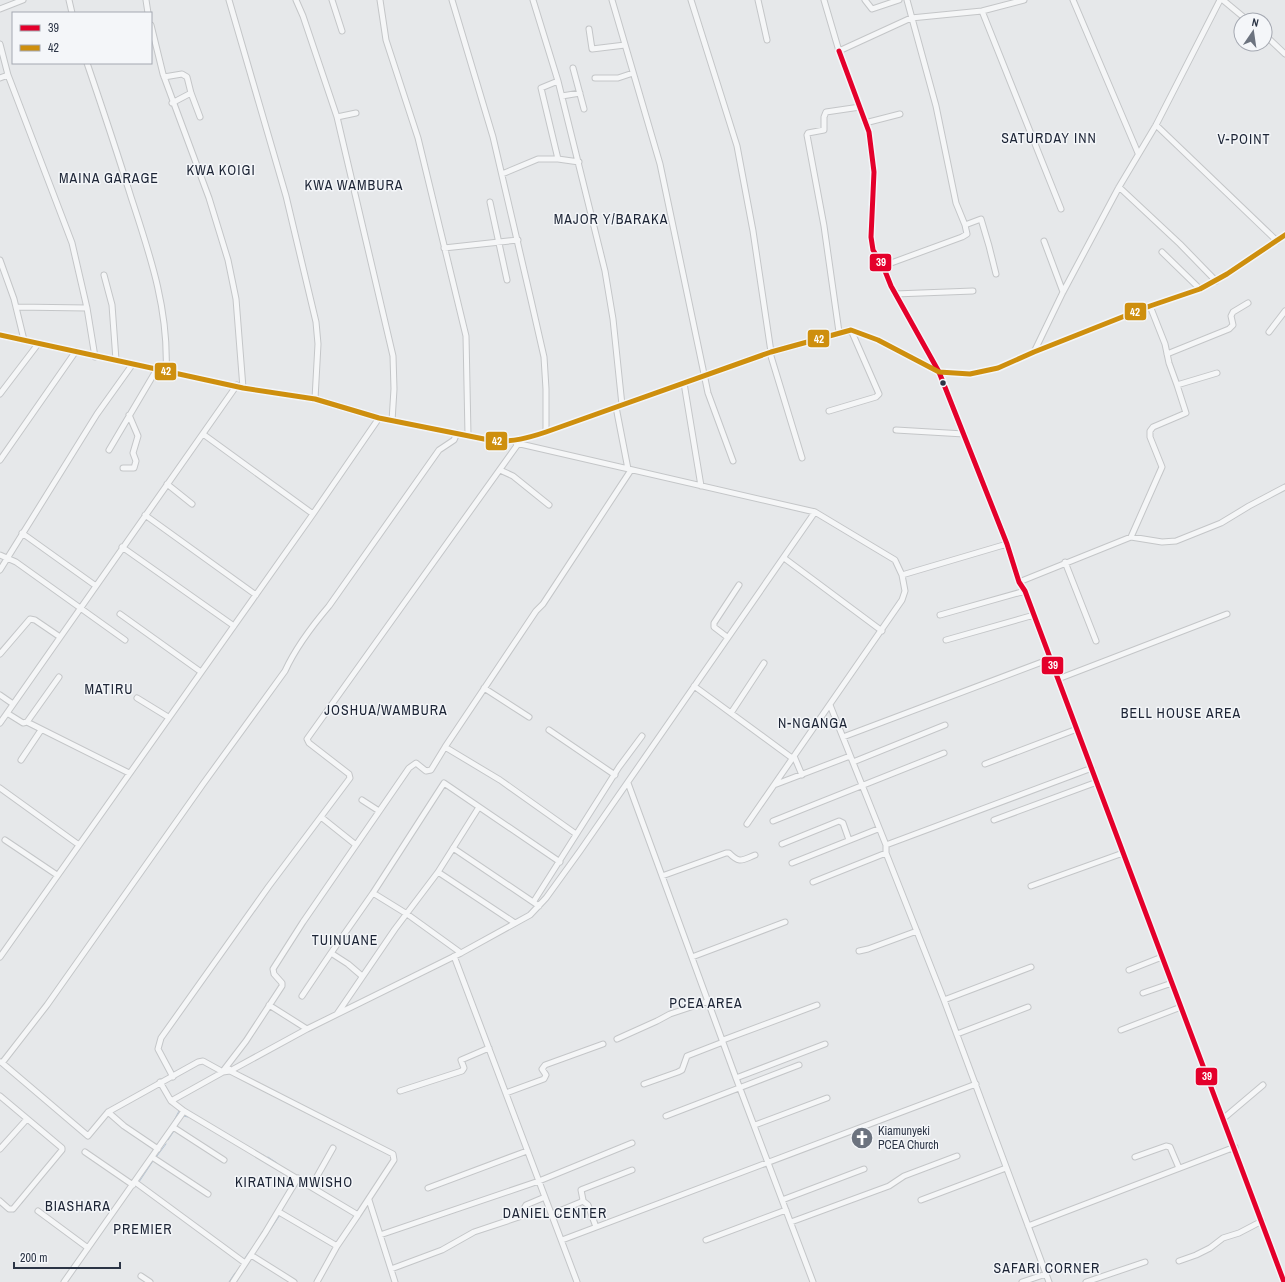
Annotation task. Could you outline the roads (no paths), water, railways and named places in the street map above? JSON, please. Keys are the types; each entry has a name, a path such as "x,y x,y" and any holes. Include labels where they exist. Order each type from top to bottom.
{"street":[{"path":"0,9 23,0"},
{"path":"69,0 72,12"},
{"path":"146,0 148,12"},
{"path":"229,0 286,196 316,322 318,344 315,399"},
{"path":"296,0 303,16 336,117 393,356 394,389 392,421"},
{"path":"332,0 342,31"},
{"path":"380,0 386,40 418,138 466,336 468,435"},
{"path":"452,0 489,123 518,240 544,357 546,432"},
{"path":"229,1068 282,986 282,983 274,974 274,968 356,845 409,768 416,763 426,771 431,770 445,746 484,688 536,611 543,604 629,470 619,406 613,319 606,277 562,96 533,0"},
{"path":"612,0 660,164 708,393 733,461"},
{"path":"691,0 737,146 755,246 771,353 802,458"},
{"path":"758,0 768,40"},
{"path":"824,0 839,51 869,132 873,161 873,250 883,266 895,294 939,372 964,434 1007,544 1019,582 1025,591 1034,614 1180,1007 1235,1147 1284,1282"},
{"path":"865,0 872,9 899,0"},
{"path":"883,266 967,234 956,203 936,106 907,0"},
{"path":"839,51 912,18 982,11 1024,0"},
{"path":"1073,0 1138,153"},
{"path":"1034,352 1063,292 1119,187 1156,125 1222,0 1237,12"},
{"path":"982,11 1061,209"},
{"path":"152,29 172,103 209,198 228,260 236,299 243,388"},
{"path":"589,29 592,49 625,45"},
{"path":"1273,43 1285,54"},
{"path":"0,44 8,75 72,243 87,308 95,357"},
{"path":"88,64 139,220 162,299 167,351 166,372"},
{"path":"573,68 584,109"},
{"path":"595,78 618,78 633,73"},
{"path":"0,78 8,75"},
{"path":"164,78 184,75 189,81 191,93 200,117"},
{"path":"558,81 541,88 540,91 549,118 558,159"},
{"path":"172,103 191,93"},
{"path":"562,96 580,93"},
{"path":"839,332 824,226 807,135 808,133 824,130 824,117 826,112 860,107"},
{"path":"336,117 356,113"},
{"path":"865,122 900,114"},
{"path":"1156,125 1277,241"},
{"path":"502,174 538,160 558,159 579,162"},
{"path":"1119,187 1180,244 1216,281"},
{"path":"490,202 500,242 507,280"},
{"path":"965,225 978,220 982,221 996,274"},
{"path":"507,441 525,439 771,353 839,332 851,330 878,340 939,372 970,374 998,368 1034,352 1150,306 1200,289 1216,281 1285,235"},
{"path":"444,248 518,240"},
{"path":"1044,241 1063,292"},
{"path":"1162,252 1200,289"},
{"path":"0,260 16,307 24,340"},
{"path":"104,275 112,305 116,360"},
{"path":"895,294 973,291"},
{"path":"1167,354 1229,329 1233,325 1231,316 1233,312 1248,303"},
{"path":"1131,537 1162,467 1150,437 1150,431 1153,428 1186,413 1165,344 1150,306"},
{"path":"16,307 87,308"},
{"path":"1269,332 1285,311"},
{"path":"829,411 876,397 879,394 851,330"},
{"path":"0,335 76,351 95,357 116,360 132,365 237,385 243,388 315,399 392,421 507,441 815,512 892,557 902,575 905,595 882,631 747,824"},
{"path":"0,394 38,344"},
{"path":"0,460 76,351"},
{"path":"0,570 22,532 112,392 132,365"},
{"path":"109,450 157,369"},
{"path":"1177,385 1217,373"},
{"path":"684,383 701,486"},
{"path":"0,723 2,717 7,713 237,385"},
{"path":"123,468 134,468 136,461 133,453 138,436 129,415"},
{"path":"0,957 56,875 79,845 128,773 151,744 379,418"},
{"path":"896,430 964,434"},
{"path":"223,1071 203,1061 173,1077 160,1082 108,1112 91,1133 86,1135 1,1062 47,1005 203,784 285,671 290,659 316,622 330,606 439,450 454,440 457,433"},
{"path":"203,434 313,514"},
{"path":"173,1077 158,1049 161,1038 269,886 348,781 350,776 309,743 307,739 518,444"},
{"path":"500,470 513,476 549,505"},
{"path":"167,484 192,504"},
{"path":"1019,582 1065,562 1131,537 1162,542 1176,541 1221,523 1285,487"},
{"path":"171,1101 223,1071 461,953 530,915 540,906 628,783 727,637 815,512"},
{"path":"145,515 256,595"},
{"path":"22,532 96,586"},
{"path":"902,575 1007,544"},
{"path":"122,547 234,626"},
{"path":"0,556 16,562 80,609 126,640"},
{"path":"784,558 882,631"},
{"path":"1065,562 1096,641"},
{"path":"727,637 714,627 714,623 739,585"},
{"path":"940,616 1025,591"},
{"path":"120,614 201,672"},
{"path":"946,640 1034,614"},
{"path":"1058,679 1227,614"},
{"path":"0,654 30,619 35,620 60,637"},
{"path":"843,737 1050,659"},
{"path":"731,713 764,663"},
{"path":"27,722 59,678"},
{"path":"694,686 793,757 802,775"},
{"path":"484,688 529,717"},
{"path":"0,695 13,704"},
{"path":"137,698 168,718"},
{"path":"830,705 878,829 886,845 886,853 976,1084 1049,1282"},
{"path":"7,713 128,773"},
{"path":"853,762 944,725"},
{"path":"985,764 1077,729"},
{"path":"21,760 41,730"},
{"path":"549,730 615,775"},
{"path":"534,901 560,862 576,834 642,736"},
{"path":"445,746 500,780 576,834"},
{"path":"773,821 944,753"},
{"path":"773,786 850,756"},
{"path":"886,845 1092,768"},
{"path":"994,820 1097,782"},
{"path":"302,996 373,893 444,783 560,862"},
{"path":"628,783 812,1282"},
{"path":"0,788 79,845"},
{"path":"362,800 379,812"},
{"path":"336,1015 362,976 438,872 479,807"},
{"path":"321,817 356,845"},
{"path":"782,844 839,822 843,823 849,840"},
{"path":"792,863 878,829"},
{"path":"5,840 56,875"},
{"path":"453,848 540,906"},
{"path":"662,876 726,853 729,853 737,860 755,855"},
{"path":"813,882 886,853"},
{"path":"1031,886 1123,854"},
{"path":"438,872 514,923"},
{"path":"373,893 407,914 461,953"},
{"path":"692,957 785,922"},
{"path":"859,951 917,931"},
{"path":"331,953 348,964 362,976"},
{"path":"454,956 538,1181 578,1282"},
{"path":"1129,970 1162,957"},
{"path":"944,1000 1031,967"},
{"path":"1143,993 1172,983"},
{"path":"617,1039 657,1022 670,1014 709,1002"},
{"path":"269,1005 307,1029"},
{"path":"644,1084 682,1070 687,1056 817,1005"},
{"path":"957,1034 1028,1007"},
{"path":"1121,1030 1180,1007"},
{"path":"506,1093 544,1079 546,1075 542,1069 546,1065 603,1044"},
{"path":"736,1078 825,1044"},
{"path":"400,1092 462,1071 464,1068 462,1060 489,1048"},
{"path":"666,1116 799,1065"},
{"path":"229,1068 393,1154 394,1160 369,1200 337,1246 317,1282"},
{"path":"160,1082 171,1101 184,1111 358,1215"},
{"path":"562,1240 976,1084"},
{"path":"1224,1118 1263,1086"},
{"path":"0,1096 62,1148 62,1150 13,1209 9,1209 0,1201"},
{"path":"755,1125 827,1098"},
{"path":"64,1282 184,1111"},
{"path":"108,1112 124,1126 158,1149"},
{"path":"0,1149 27,1119"},
{"path":"173,1127 224,1160"},
{"path":"380,1235 538,1181 632,1143"},
{"path":"1135,1157 1166,1146 1170,1147 1180,1168"},
{"path":"1028,1226 1235,1147"},
{"path":"311,1187 333,1148"},
{"path":"428,1188 528,1151"},
{"path":"84,1152 134,1184 245,1263"},
{"path":"791,1222 889,1186 904,1176 957,1156"},
{"path":"152,1157 208,1194"},
{"path":"921,1200 1006,1168"},
{"path":"782,1200 864,1169"},
{"path":"596,1227 588,1205 583,1201 581,1190 632,1170"},
{"path":"234,1282 279,1212 298,1178"},
{"path":"391,1269 442,1250 474,1232 518,1217 526,1205 545,1196"},
{"path":"369,1200 395,1282"},
{"path":"552,1214 583,1201"},
{"path":"706,1240 786,1210"},
{"path":"38,1211 88,1248"},
{"path":"279,1212 337,1246"},
{"path":"1179,1261 1196,1255 1223,1238 1240,1233 1262,1221"},
{"path":"251,1255 294,1282"},
{"path":"1086,1282 1145,1262"},
{"path":"1022,1282 1046,1274"},
{"path":"141,1276 150,1282"}],"waterway":[{"path":"172,1124 179,1111"},
{"path":"176,1126 183,1116 188,1117"},
{"path":"168,1140 174,1131"},
{"path":"157,1156 166,1144"},
{"path":"252,1149 265,1156"},
{"path":"268,1157 277,1163"},
{"path":"139,1182 153,1161"},
{"path":"285,1195 292,1183"},
{"path":"18,1207 23,1202"},
{"path":"14,1212 17,1208"},
{"path":"266,1236 280,1215"},
{"path":"245,1258 249,1252"},
{"path":"229,1282 235,1273"}],"place":[{"name":"Kiamunyeki PCEA Church","path":"862,1138"}],"district":[{"name":"SATURDAY INN","path":"1049,138"},
{"name":"V-POINT","path":"1244,139"},
{"name":"KWA KOIGI","path":"221,170"},
{"name":"MAINA GARAGE","path":"109,178"},
{"name":"KWA WAMBURA","path":"354,185"},
{"name":"MAJOR Y/BARAKA","path":"611,219"},
{"name":"MATIRU","path":"109,689"},
{"name":"JOSHUA/WAMBURA","path":"386,710"},
{"name":"BELL HOUSE AREA","path":"1181,713"},
{"name":"N-NGANGA","path":"813,723"},
{"name":"TUINUANE","path":"345,940"},
{"name":"PCEA AREA","path":"706,1003"},
{"name":"KIRATINA MWISHO","path":"294,1182"},
{"name":"BIASHARA","path":"78,1206"},
{"name":"DANIEL CENTER","path":"555,1213"},
{"name":"PREMIER","path":"143,1229"},
{"name":"SAFARI CORNER","path":"1047,1268"}]}
